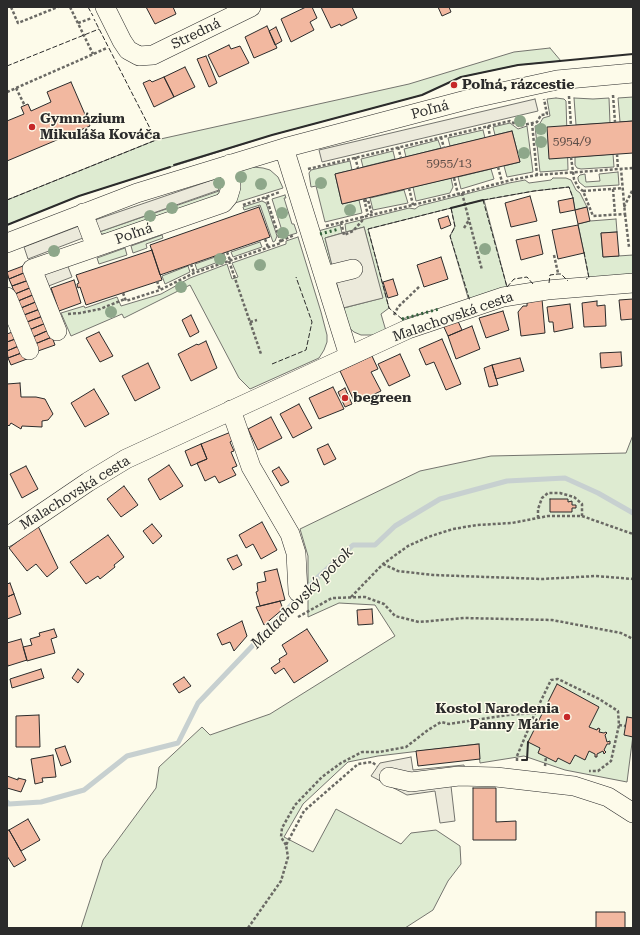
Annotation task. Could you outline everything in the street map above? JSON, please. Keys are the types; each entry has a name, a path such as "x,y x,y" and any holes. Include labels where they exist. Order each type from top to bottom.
{"street":[{"name":"Stredná","path":"122,41 128,50 146,55 252,7"},
{"path":"102,11 122,41"},
{"name":"Poľná","path":"7,243 137,193 284,148 470,99 557,80 633,73"},
{"path":"284,148 303,232 324,276 349,356"},
{"name":"Poľná","path":"54,323 32,269 223,203 228,197 231,187 230,164"},
{"name":"Poľná","path":"83,213 96,247"},
{"path":"324,276 353,269"},
{"name":"Malachovská cesta","path":"7,537 88,482 126,459 408,330 503,297 547,290 633,283"},
{"path":"7,297 29,350"},
{"path":"231,410 251,468 290,534 296,553 298,592"},
{"path":"388,777 411,782 459,776 496,777 574,786 608,797 633,813"}],"path":[{"path":"11,7 18,22 58,7"},
{"path":"70,7 93,54"},
{"path":"78,23 102,11"},
{"path":"7,92 122,41"},
{"path":"16,88 25,106"},
{"path":"569,95 571,126"},
{"path":"613,95 615,122"},
{"path":"311,168 510,121 519,126 537,122 541,115 547,114 543,97"},
{"path":"532,123 538,175"},
{"path":"488,126 490,136"},
{"path":"441,137 444,148"},
{"path":"398,148 401,158"},
{"path":"617,154 623,188 629,247"},
{"path":"355,157 358,168"},
{"path":"571,157 572,172 578,187 583,190 623,188"},
{"path":"498,167 502,182"},
{"path":"54,323 80,313 100,309 125,299 126,301 160,290 194,273 281,243 280,241 303,232 502,182 538,175 633,168"},
{"path":"454,178 458,194"},
{"path":"409,188 413,205"},
{"path":"613,189 615,214"},
{"path":"624,207 633,189"},
{"path":"583,190 593,216 625,214"},
{"path":"462,193 482,270"},
{"path":"266,197 280,241"},
{"path":"368,215 364,200 368,200 372,214"},
{"path":"341,222 344,235 353,231 362,221 363,216"},
{"path":"464,228 469,220"},
{"path":"265,239 268,247"},
{"path":"227,252 261,354"},
{"path":"554,255 558,274"},
{"path":"191,264 194,273"},
{"path":"158,281 160,290"},
{"path":"395,313 398,307 420,286"},
{"path":"123,293 125,299"},
{"path":"250,322 257,320"},
{"path":"538,518 538,509 542,498 548,493 560,492 574,497 582,504 582,516"},
{"path":"351,597 383,564 408,546 428,536 453,529 477,525 512,523 548,516 582,516 633,534"},
{"path":"383,564 398,571 433,575 542,579 596,576 633,579"},
{"path":"298,617 332,598 365,597 384,604 395,616 419,622 464,618 552,620 621,633 633,639"},
{"path":"518,766 517,756 535,713 551,680 558,679 599,699 618,711 619,725 611,761 598,771 582,770"},
{"path":"248,928 281,882 288,857 286,845 281,837 282,828 295,805 322,777 341,763 362,752 379,752 406,747 441,722 449,724 508,715 535,713"},
{"path":"619,725 625,726"},
{"path":"546,757 545,764 553,766"},
{"path":"286,845 304,811 358,764 372,762 388,777"}],"green space":[{"path":"550,48 561,61 518,65 461,77 422,95 272,135 79,196 7,225 7,200 156,140 409,84 514,52"},
{"path":"633,97 633,121 620,122 618,98"},
{"path":"574,98 609,98 610,123 576,125"},
{"path":"547,99 564,99 566,101 568,170 540,172 535,126 539,125 543,118 550,116"},
{"path":"510,123 518,129 527,126 533,172 507,177 504,166 520,162 512,131 495,135 493,127"},
{"path":"483,130 485,138 450,146 448,138"},
{"path":"438,140 441,148 406,157 404,149"},
{"path":"393,151 395,159 363,167 361,159"},
{"path":"613,154 614,167 581,169 577,168 575,165 575,157"},
{"path":"350,161 352,170 335,174 342,204 359,200 362,213 325,222 316,186 311,187 309,173 311,170"},
{"path":"253,167 270,170 278,177 283,188 235,203 238,173 244,169"},
{"path":"491,169 494,179 461,189 458,177"},
{"path":"618,172 619,185 585,187 579,182 578,179 580,175 585,174 586,182 600,181 599,174"},
{"path":"217,178 224,181 220,195 105,234 101,234 99,232 219,191 215,179"},
{"path":"451,178 453,187 450,193 416,201 413,187"},
{"path":"553,178 566,178 571,180 587,207 575,210 569,187 534,191 484,200 507,287 469,301 450,236 455,226 451,208 368,229 389,308 381,314 386,331 373,335 361,335 354,332 345,324 332,284 336,282 344,308 382,298 364,227 346,232 345,224 409,208 415,209 419,206 509,183 525,180 529,183 551,180"},
{"path":"404,190 408,203 373,210 370,198"},
{"path":"285,195 286,198 284,198 292,224 294,224 297,233 284,237 272,199"},
{"path":"262,201 266,203 277,236 273,242 260,205 244,210 243,207"},
{"path":"616,219 617,232 601,233 603,257 633,255 633,274 589,278 578,224 590,221"},
{"path":"340,225 342,233 325,238 332,265 327,266 318,231"},
{"path":"162,235 163,238 146,244 147,248 133,253 131,246"},
{"path":"298,237 321,312 327,335 327,342 319,358 250,389 239,378 190,285 124,318 122,314 71,336 61,313 84,306 85,308 117,297 121,306 161,294 190,278 227,264 232,279 238,277 232,263 286,244 286,241"},
{"path":"260,242 262,247 233,257 231,252"},
{"path":"125,248 127,255 99,264 97,258"},
{"path":"224,254 226,259 197,270 195,264"},
{"path":"188,266 190,272 165,284 162,276"},
{"path":"469,301 404,323 402,319"},
{"path":"633,435 633,735 627,782 565,770 524,756 480,763 478,744 378,756 348,762 303,804 284,837 313,852 336,809 401,844 411,833 436,830 460,846 461,864 448,881 433,910 405,928 81,928 103,860 156,788 159,767 202,727 210,735 270,714 395,636 375,605 339,603 308,617 308,556 300,529 420,471 491,456 626,453"}],"shaded area":[{"path":"535,99 538,111 322,162 319,150"},
{"path":"215,179 219,190 99,232 95,220"},
{"path":"79,226 83,238 28,259 24,247"},
{"path":"364,227 383,298 343,308 325,238"},
{"path":"67,264 72,277 46,287 41,274"},
{"path":"411,757 413,770 464,765 468,784 451,786 455,821 440,823 435,791 407,795 371,776 380,763"}],"building":[{"path":"146,7 173,7 176,14 155,24"},
{"path":"306,7 312,7 317,18 310,22 314,30 291,42 281,19"},
{"path":"321,7 352,7 357,18 341,26 340,24 331,28"},
{"path":"438,7 449,7 451,12 442,16"},
{"path":"267,26 277,48 254,58 245,37"},
{"path":"276,27 282,41 275,45 269,31"},
{"path":"229,45 231,49 240,46 249,63 219,77 208,55"},
{"path":"206,56 217,83 209,87 197,59"},
{"path":"185,67 195,87 174,97 164,77"},
{"path":"164,77 174,97 154,107 143,83 150,80 152,82"},
{"path":"71,82 90,126 7,161 7,121 24,114 21,107 28,104 31,111 51,102 47,92"},
{"path":"633,121 633,153 549,159 547,127"},
{"path":"512,131 520,162 342,204 335,174"},
{"path":"530,196 537,221 511,227 505,203"},
{"path":"573,198 575,210 560,213 558,201"},
{"path":"259,207 270,237 160,275 150,245"},
{"path":"587,207 590,221 578,224 575,210"},
{"path":"448,216 451,225 441,229 438,219"},
{"path":"578,225 584,253 558,259 552,230"},
{"path":"617,232 619,256 603,257 601,233"},
{"path":"539,235 543,254 521,260 516,240"},
{"path":"152,250 162,280 86,305 80,287 78,288 77,284 79,283 76,275"},
{"path":"441,257 448,279 424,287 417,265"},
{"path":"23,266 26,272 9,279 7,272"},
{"path":"26,272 29,280 12,286 9,279"},
{"path":"393,279 398,295 388,298 383,282"},
{"path":"29,280 32,287 15,294 12,286"},
{"path":"74,280 81,303 59,311 51,288"},
{"path":"32,287 35,294 18,301 15,294"},
{"path":"35,294 38,301 21,308 18,301"},
{"path":"542,299 545,333 521,336 518,312 523,306 527,306 527,303"},
{"path":"633,299 633,319 621,320 619,300"},
{"path":"38,301 40,309 24,315 21,308"},
{"path":"597,301 597,306 605,305 606,326 584,327 582,303"},
{"path":"570,304 573,328 554,332 553,322 549,322 547,307"},
{"path":"40,309 43,316 27,322 24,315"},
{"path":"503,311 509,330 486,338 479,318"},
{"path":"191,315 199,332 190,337 182,320"},
{"path":"43,316 46,323 29,330 27,322"},
{"path":"457,319 462,330 448,336 443,325"},
{"path":"46,323 49,330 33,337 29,330"},
{"path":"472,326 480,349 456,359 448,336"},
{"path":"49,330 52,337 35,344 33,337"},
{"path":"15,331 18,338 7,342 7,334"},
{"path":"99,332 113,356 100,362 86,338"},
{"path":"52,337 55,345 38,351 35,344"},
{"path":"18,338 21,345 7,351 7,342"},
{"path":"442,339 461,384 446,390 434,362 426,365 419,349"},
{"path":"206,341 217,368 191,381 178,354"},
{"path":"21,345 24,352 8,358 7,351"},
{"path":"24,352 27,359 11,365 8,358"},
{"path":"621,352 622,366 601,368 600,353"},
{"path":"400,354 410,376 389,386 378,364"},
{"path":"372,356 378,369 371,372 381,391 355,403 340,371"},
{"path":"520,358 524,371 496,379 492,365"},
{"path":"148,363 160,388 135,401 122,376"},
{"path":"492,365 498,385 489,387 484,368"},
{"path":"20,383 21,397 36,397 45,399 53,414 48,420 42,421 42,427 22,426 21,429 11,423 9,426 7,424 7,384"},
{"path":"333,387 344,409 319,419 309,398"},
{"name":"begreen","path":"345,388 352,404 345,407 338,392"},
{"path":"94,389 109,414 85,427 71,403"},
{"path":"299,404 312,428 293,438 280,414"},
{"path":"271,417 282,438 258,450 248,429"},
{"path":"231,432 233,440 230,442 234,451 231,452 237,466 232,468 236,475 219,483 215,476 205,481 197,463 207,459 201,444"},
{"path":"201,444 207,459 191,466 185,451"},
{"path":"328,444 336,459 324,465 317,449"},
{"path":"169,465 183,486 160,500 148,479"},
{"path":"26,466 38,489 22,498 10,474"},
{"path":"279,467 289,482 281,486 272,471"},
{"path":"124,486 138,505 121,517 107,499"},
{"path":"550,499 568,499 568,502 572,501 572,505 576,505 576,508 572,508 572,512 550,512"},
{"path":"262,522 277,550 261,559 253,544 246,548 239,535"},
{"path":"152,524 162,536 153,544 143,531"},
{"path":"38,526 58,568 47,577 36,564 27,571 9,548"},
{"path":"108,535 124,557 114,565 115,567 100,579 98,576 86,584 70,562"},
{"path":"237,555 242,565 233,570 227,559"},
{"path":"277,569 285,600 260,606 256,592 258,591 257,583 266,581 264,572"},
{"path":"10,583 14,594 7,597 7,584"},
{"path":"14,594 21,614 7,619 7,597"},
{"path":"280,601 283,609 264,625 256,607"},
{"path":"372,609 373,624 358,625 357,610"},
{"path":"242,621 247,636 234,651 230,642 222,645 217,634"},
{"path":"54,629 57,637 51,639 55,653 27,661 23,647 32,645 30,639 40,636 39,633"},
{"path":"307,629 328,661 294,683 284,668 275,674 271,668 280,662 279,659 287,654 282,645"},
{"path":"21,639 27,660 8,666 7,643"},
{"path":"41,669 44,678 12,688 10,679"},
{"path":"78,669 84,674 78,683 72,678"},
{"path":"184,677 191,686 179,693 173,684"},
{"name":"Kostol Narodenia Panny Márie","path":"557,684 599,707 589,727 597,730 598,728 600,729 599,732 607,733 605,735 607,742 610,741 610,744 607,744 604,750 606,752 604,754 603,751 595,757 595,754 589,751 585,760 575,755 570,764 558,758 556,762 538,753 540,748 528,742"},
{"path":"39,715 40,747 16,747 16,716"},
{"path":"627,717 633,718 633,737 624,735"},
{"path":"479,744 480,759 418,766 416,751"},
{"path":"65,746 71,762 61,766 55,749"},
{"path":"53,755 56,777 42,778 43,782 35,784 31,759"},
{"path":"7,776 18,780 18,778 26,780 21,792 7,788"},
{"path":"473,788 496,788 496,822 516,821 516,840 473,840"},
{"path":"28,819 40,840 21,851 9,830"},
{"path":"9,830 26,860 14,867 7,856 7,831"},
{"path":"596,912 625,912 625,928 596,928"}],"waterway":[{"name":"Malachovský potok","path":"7,802 9,804 41,802 84,790 127,756 178,743 198,703 318,577 353,545 375,545 395,526 440,499 507,481 565,478 598,493 633,513"}],"hedge":[{"path":"320,234 339,229"},
{"path":"402,319 439,309"}],"fence":[{"path":"88,7 93,16"},
{"path":"7,200 156,140 94,19"},
{"path":"7,66 99,29"},
{"path":"483,200 534,191 569,187 573,198"},
{"path":"402,319 389,308 368,229 483,200 507,287"},
{"path":"451,208 455,227 450,236 470,301"},
{"path":"584,252 589,278 586,279"},
{"path":"549,283 550,275 558,274 561,274 568,281"},
{"path":"272,364 306,350 312,322 296,277"},
{"path":"507,287 514,279 527,277 533,284"}],"wall":[{"path":"174,165 272,135 422,95 461,77 518,65 633,54"},
{"path":"7,225 79,196 170,167"},
{"path":"451,208 483,200"},
{"path":"522,760 527,760 528,742"}],"place":[{"name":"Poľná, rázcestie","path":"454,85"},
{"name":"Gymnázium Mikuláša Kováča","path":"32,127"},
{"name":"begreen","path":"345,398"},
{"name":"Kostol Narodenia Panny Márie","path":"567,717"}]}
